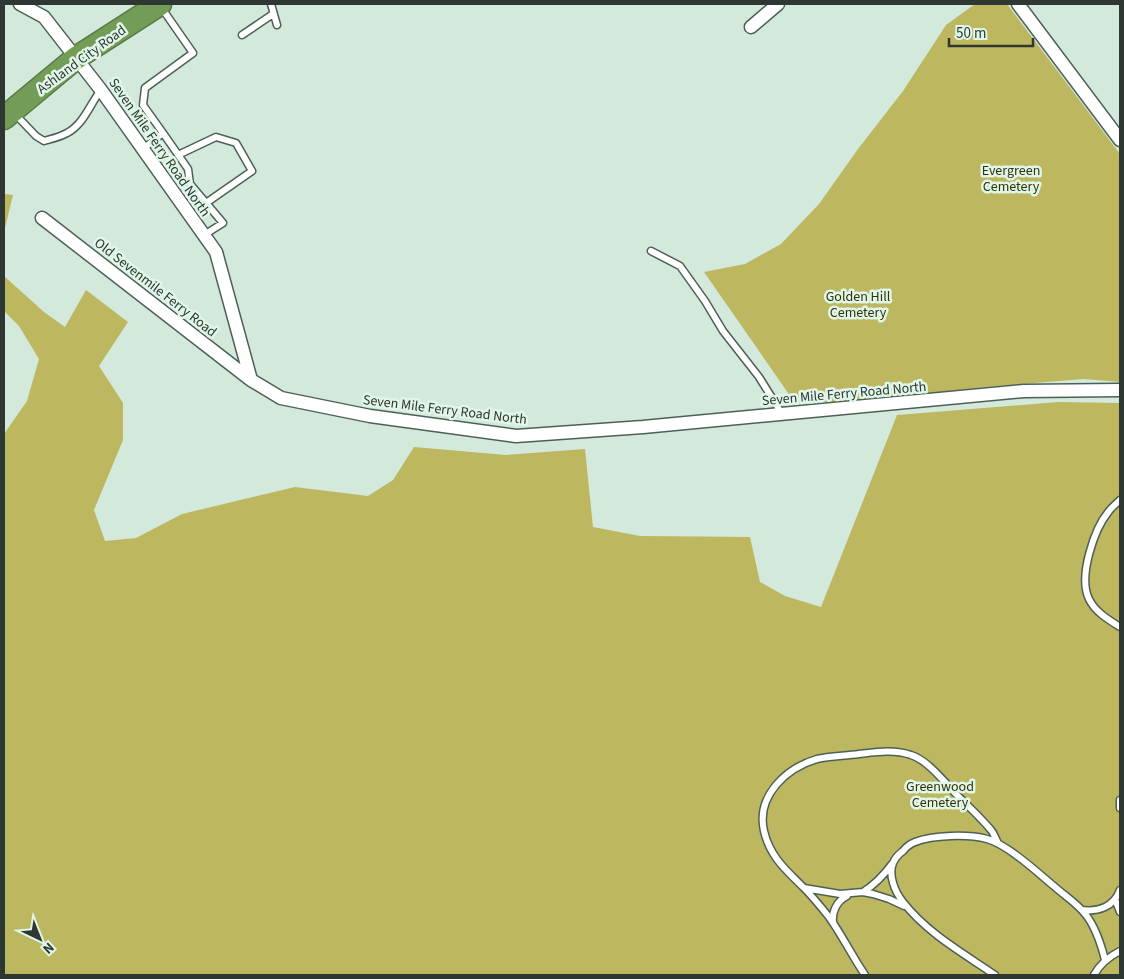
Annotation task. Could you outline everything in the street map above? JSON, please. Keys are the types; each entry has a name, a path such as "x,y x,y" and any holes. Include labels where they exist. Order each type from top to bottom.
{"highway":[{"name":"Ashland City Road","path":"8,114 76,58 159,4"}],"street":[{"name":"Seven Mile Ferry Road North","path":"20,4 44,17 101,90 216,252 251,380 281,398 370,416 516,436 644,427 1024,391 1120,390"},
{"path":"750,26 778,4"},
{"path":"1018,4 1120,140"},
{"name":"Old Sevenmile Ferry Road","path":"42,218 251,380"}],"lane":[{"path":"159,4 194,53 145,88 143,105 188,169 190,184 223,223 204,235"},
{"path":"271,4 277,25"},
{"path":"242,34 273,14"},
{"path":"8,114 44,141 67,133 74,128 101,90"},
{"path":"143,148 163,133"},
{"path":"178,155 216,137 236,143 252,171 206,203"},
{"path":"651,251 680,266 723,330 759,377 782,414"},
{"path":"1120,500 1108,511 1098,529 1087,563 1085,576 1085,588 1088,598 1094,607 1120,628"},
{"path":"865,975 833,924 804,888 782,867 768,845 763,828 763,810 769,794 788,772 818,759 896,751 913,755 930,767 979,816 992,831 998,843"},
{"path":"1120,800 1120,808"},
{"path":"863,892 884,874 905,848 913,842 940,837 986,839 998,843 1082,910 1095,928 1106,960"},
{"path":"893,863 892,880 902,902 926,926 995,975"},
{"path":"804,888 840,894 863,892 889,899 908,908"},
{"path":"1082,910 1104,908 1119,895 1120,890"},
{"path":"833,924 832,916 836,906 842,898 851,894"},
{"path":"1115,899 1120,912"},
{"path":"1094,975 1106,960 1120,951"}],"green space":[{"path":"975,4 1007,4 1120,154 1120,382 1084,379 986,387 866,401 795,403 704,272 745,264 781,244 819,204 858,149 903,91 946,25"},
{"path":"4,194 13,195 4,232"},
{"name":"Greenwood Cemetery","path":"4,276 44,312 65,327 86,290 128,322 99,366 123,403 123,440 94,510 105,541 136,538 182,514 295,487 368,496 393,480 414,447 506,455 585,449 593,527 640,536 750,537 760,582 785,596 821,607 897,415 1058,402 1120,403 1120,975 4,975 4,434 27,401 39,359 19,326 4,311"}],"park label":[{"name":"Evergreen Cemetery","path":"1011,178"},
{"name":"Golden Hill Cemetery","path":"858,304"}]}
